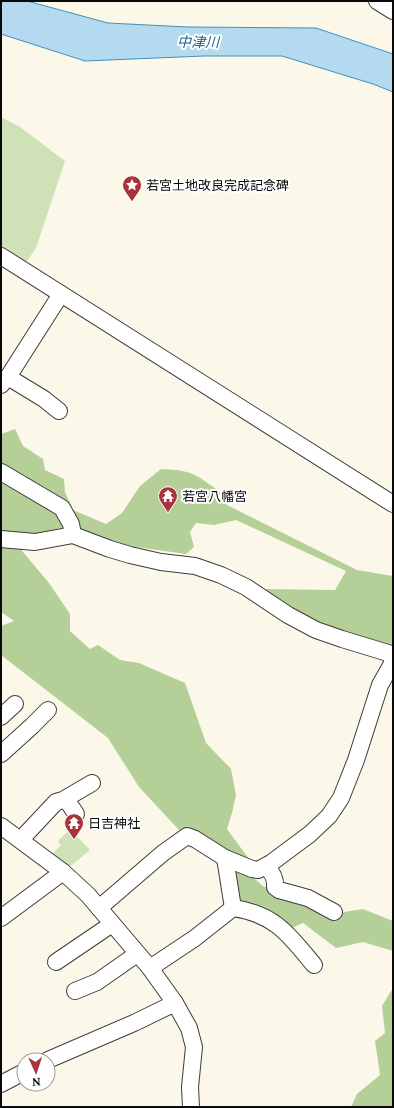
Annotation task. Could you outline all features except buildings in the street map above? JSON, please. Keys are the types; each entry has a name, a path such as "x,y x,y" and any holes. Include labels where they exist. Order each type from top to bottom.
{"street":[{"path":"377,1 393,10"},
{"path":"1,256 393,504"},
{"path":"59,410 44,399 5,381 61,294"},
{"path":"1,472 62,508 71,524 73,535"},
{"path":"1,539 35,542 73,535 130,555 161,562 195,566 221,575 246,587 288,615 316,630 388,653 393,658"},
{"path":"99,908 163,853 187,836 195,839 225,858 258,870 287,852 310,834 329,816 341,798 356,760 380,684 393,662"},
{"path":"1,717 15,704"},
{"path":"1,754 48,710"},
{"path":"22,841 26,834 56,802 66,799 92,783"},
{"path":"66,799 76,814"},
{"path":"1,826 64,872 88,895 150,968 175,1003 189,1028 194,1047 190,1087 191,1107"},
{"path":"225,858 233,908"},
{"path":"266,866 274,877 276,882 275,887 279,890 308,898 334,912"},
{"path":"1,918 64,872"},
{"path":"150,968 196,938 233,908 260,914 274,922 290,936 314,965"},
{"path":"61,955 112,924"},
{"path":"76,991 99,985 137,954"},
{"path":"56,1057 134,1023 175,1003"},
{"path":"1,1084 16,1076"}],"green space":[{"path":"1,117 20,127 65,161 36,248 25,264 1,248"},
{"path":"15,429 23,446 43,459 45,470 64,479 65,492 73,510 106,524 122,513 140,486 161,469 181,471 197,476 203,480 222,495 227,505 357,570 393,576 393,648 391,645 319,623 271,597 266,589 335,590 346,571 236,520 214,525 196,523 190,532 194,547 186,554 114,544 65,527 35,534 1,531 1,434"},
{"path":"1,546 18,546 49,583 70,614 70,631 90,649 98,645 120,660 139,663 185,683 206,743 231,769 236,795 227,829 249,859 247,872 263,886 331,914 363,909 393,921 393,951 363,942 336,948 303,923 290,929 235,902 218,863 179,830 139,787 108,738 1,655 1,626 14,621 1,612"},
{"path":"70,829 90,850 67,869 51,855 61,845 58,841"},
{"path":"393,988 393,1107 351,1107 357,1094 380,1075 375,1041 385,1033 382,1006"}],"water":[{"name":"中津川","path":"1,1 27,1 108,23 188,27 316,28 393,54 393,92 373,84 282,56 204,56 85,61 1,34"}],"place":[{"name":"若宮土地改良完成記念碑","path":"132,202"},
{"name":"若宮八幡宮","path":"168,513"},
{"name":"日吉神社","path":"74,840"}]}
